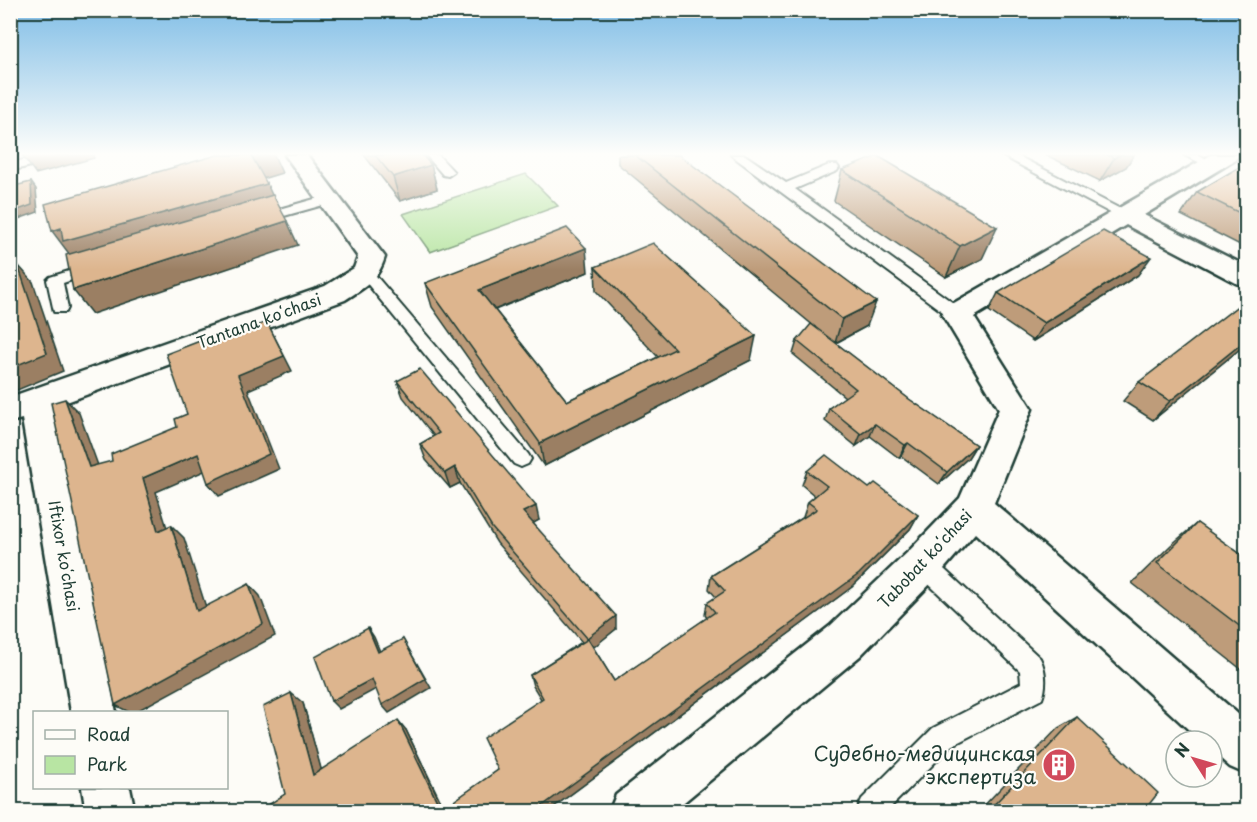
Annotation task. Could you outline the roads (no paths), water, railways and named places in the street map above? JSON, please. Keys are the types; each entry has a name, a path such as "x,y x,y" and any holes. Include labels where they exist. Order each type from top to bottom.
{"street":[{"path":"325,193 372,257 366,273"},
{"path":"957,314 1125,215 1157,193"},
{"path":"1125,215 1246,277"},
{"name":"Tantana koʻchasi","path":"23,405 335,294 366,273"},
{"name":"Tabobat koʻchasi","path":"633,812 846,641 923,564 974,508 1016,409 957,314"},
{"name":"Iftixor koʻchasi","path":"23,405 93,711"},
{"path":"974,508 1246,751"},
{"path":"106,789 111,812"}],"lane":[{"path":"792,193 957,314"},
{"path":"1083,193 1125,215"},
{"path":"249,222 329,199"},
{"path":"60,308 55,280 100,267"},
{"path":"366,273 521,459"},
{"path":"871,808 942,736 1033,690 1032,666 923,564"}],"place":[{"name":"Судебно-медицинская экспертиза","path":"1059,765"}]}
